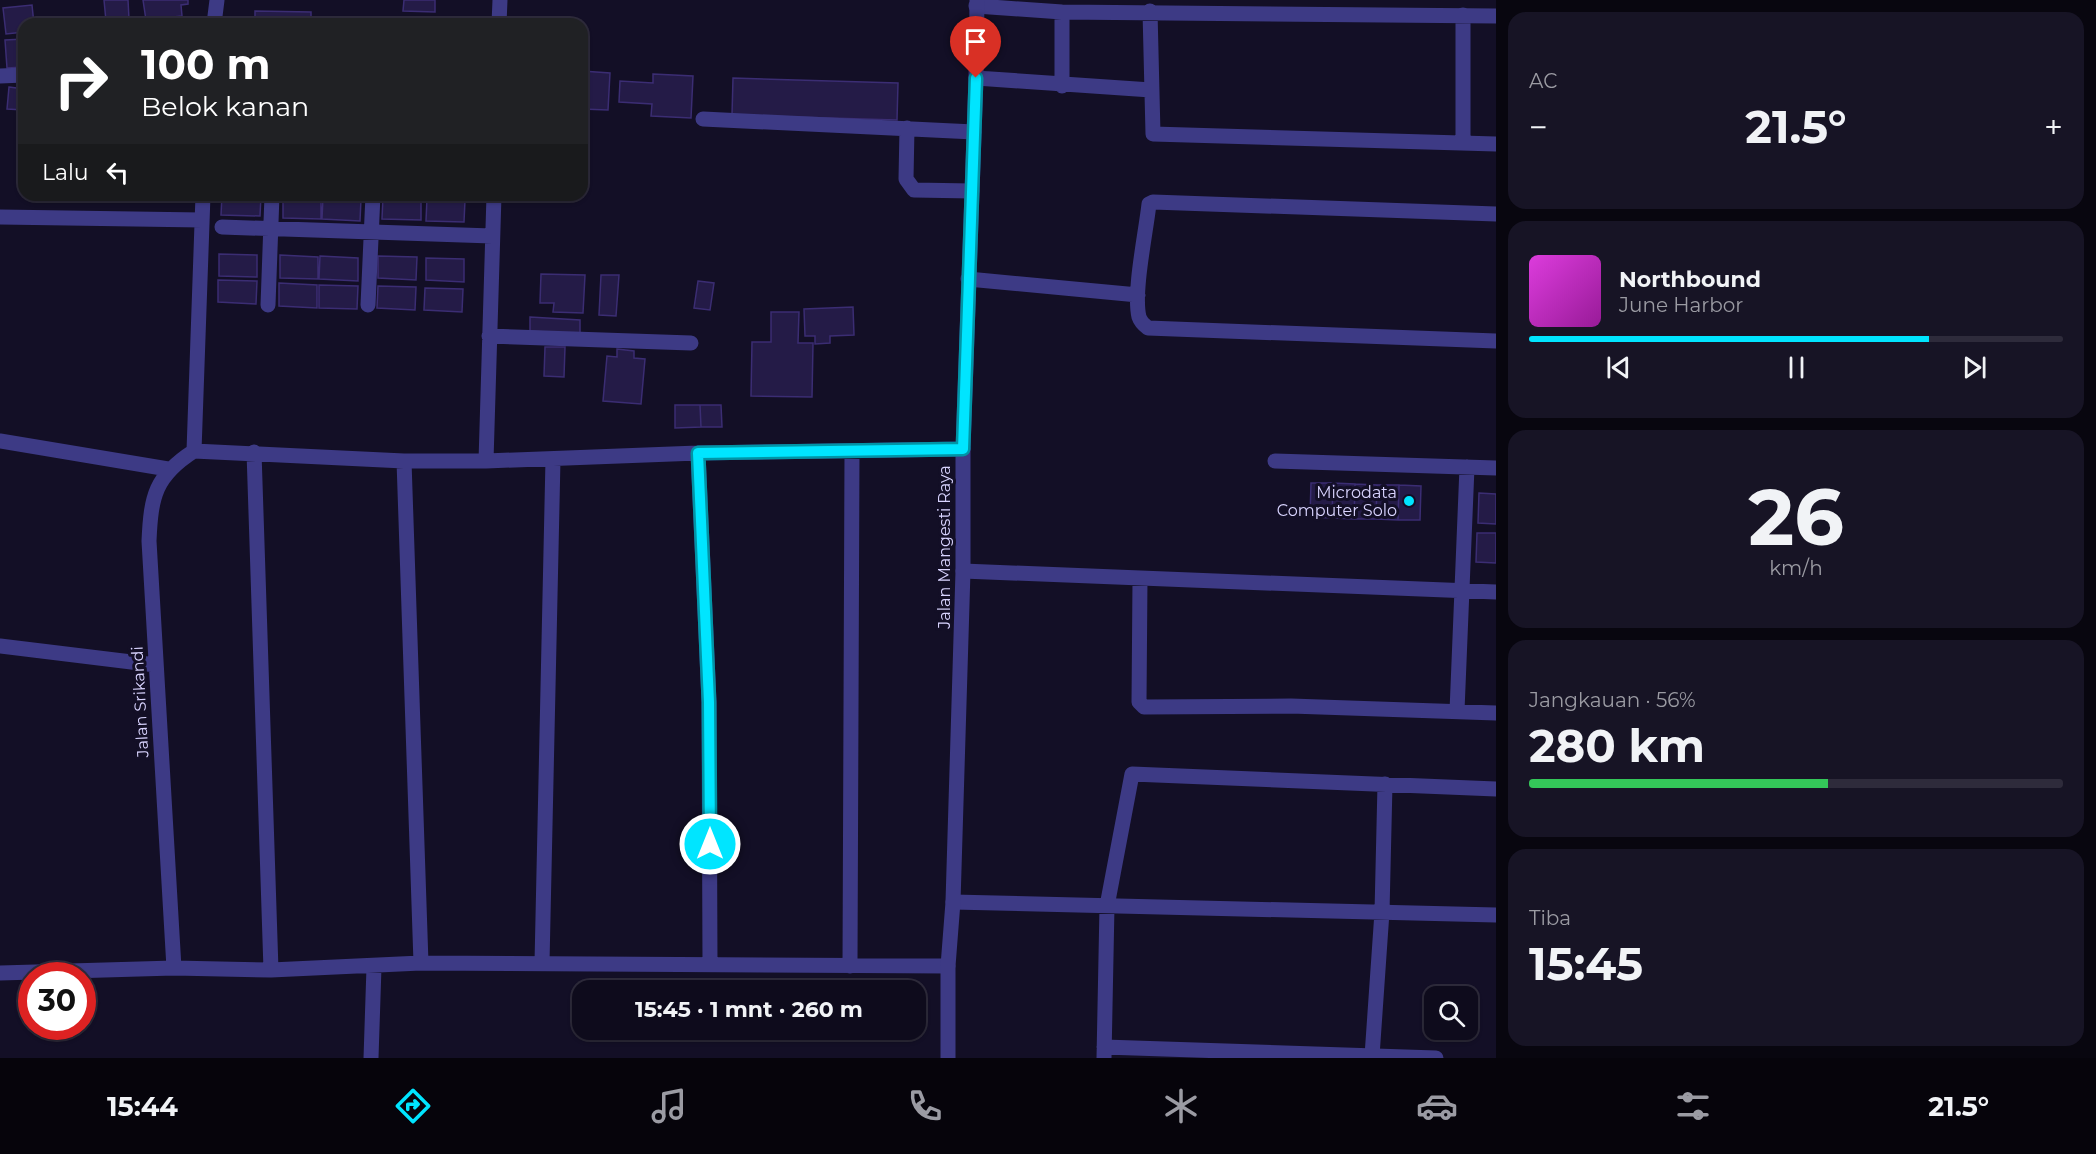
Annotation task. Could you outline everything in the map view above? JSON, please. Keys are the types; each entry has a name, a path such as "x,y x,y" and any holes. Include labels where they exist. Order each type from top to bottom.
{"street":[{"path":"215,18 217,0"},
{"path":"499,18 500,0"},
{"path":"976,3 1062,12 1150,11 1496,16"},
{"name":"Jalan Mangesti Raya","path":"948,1058 948,966 953,902 963,571 963,449 976,78 976,3"},
{"path":"1150,11 1152,134 1496,144"},
{"path":"1062,12 1062,86"},
{"path":"1463,15 1463,143"},
{"path":"0,75 18,75"},
{"path":"976,78 1062,86 1151,90"},
{"path":"703,119 974,132"},
{"path":"906,128 906,179 909,186 915,190 972,190"},
{"path":"194,451 203,201"},
{"path":"268,305 272,201"},
{"path":"368,305 372,201"},
{"path":"486,461 494,201"},
{"path":"1496,214 1153,202 1149,204 1138,295 1139,316 1148,328 1496,341"},
{"path":"0,217 202,220"},
{"path":"222,227 492,236"},
{"path":"968,279 1138,295"},
{"path":"489,336 691,343"},
{"path":"0,441 168,469 194,451 404,461 486,461 698,453 963,449"},
{"path":"850,966 852,451"},
{"path":"254,453 271,970"},
{"path":"698,453 709,702 710,963"},
{"path":"542,963 553,459"},
{"path":"404,461 421,963"},
{"path":"1275,461 1496,468"},
{"path":"1457,711 1467,467"},
{"name":"Jalan Srikandi","path":"168,469 151,506 149,541 174,968"},
{"path":"963,571 1496,592"},
{"path":"1140,579 1139,702 1144,707 1291,706 1496,713"},
{"path":"0,646 156,664"},
{"path":"1436,1058 1104,1052 1107,906 1132,774 1496,789"},
{"path":"1372,1056 1382,912 1385,784"},
{"path":"953,902 1496,915"},
{"path":"0,973 174,968 271,970 374,967 421,963 948,966"},
{"path":"371,1058 374,967"}],"building":[{"path":"104,0 128,0 129,18 106,18"},
{"path":"143,0 188,0 188,4 181,5 182,16 146,18"},
{"path":"404,0 435,0 435,12 403,11"},
{"path":"32,5 33,18 18,18 18,33 6,34 3,8"},
{"path":"255,11 311,12 311,18 255,18"},
{"path":"18,39 18,67 7,68 5,40"},
{"path":"588,71 610,73 608,110 588,109"},
{"path":"653,74 693,76 691,118 651,116 652,104 619,102 620,81 653,83"},
{"path":"733,78 898,83 897,120 732,115"},
{"path":"9,87 18,88 18,110 7,109"},
{"path":"222,201 261,201 260,216 221,215"},
{"path":"283,201 321,201 321,219 283,218"},
{"path":"323,201 361,201 360,221 322,219"},
{"path":"383,201 421,201 421,220 382,219"},
{"path":"427,201 465,201 464,222 426,221"},
{"path":"219,254 257,255 257,277 219,276"},
{"path":"280,255 318,257 318,279 280,278"},
{"path":"320,256 358,258 358,281 319,279"},
{"path":"378,256 417,257 416,280 378,278"},
{"path":"426,258 464,259 464,282 426,280"},
{"path":"541,274 585,275 583,313 553,312 554,303 540,303"},
{"path":"601,275 619,275 616,316 599,315"},
{"path":"218,280 257,281 256,304 218,302"},
{"path":"698,281 714,283 710,310 694,308"},
{"path":"279,283 317,285 317,308 279,306"},
{"path":"319,285 358,286 357,309 319,308"},
{"path":"378,286 416,287 415,310 377,308"},
{"path":"425,288 463,289 462,312 424,310"},
{"path":"853,307 854,335 830,336 830,343 815,344 815,336 805,336 804,309"},
{"path":"771,312 799,312 798,343 813,343 812,397 751,396 752,342 771,342"},
{"path":"530,317 580,320 580,334 530,331"},
{"path":"545,347 565,347 564,377 544,376"},
{"path":"617,349 634,351 634,358 645,359 641,404 603,401 607,356 617,357"},
{"path":"675,405 700,405 701,427 675,428"},
{"path":"700,405 721,405 722,427 701,427"},
{"path":"1311,483 1333,483 1332,518 1310,517"},
{"path":"1333,483 1355,484 1354,519 1332,518"},
{"path":"1355,484 1377,485 1376,519 1354,519"},
{"path":"1377,485 1399,485 1398,520 1376,519"},
{"name":"Microdata Computer Solo","path":"1399,485 1421,486 1420,520 1398,520"},
{"path":"1479,493 1496,494 1496,524 1478,523"},
{"path":"1477,533 1496,533 1496,563 1476,562"}],"place":[{"name":"Microdata Computer Solo","path":"1409,501"}],"route":[{"path":"710,844 709,702 698,453 963,449 976,78"}]}
